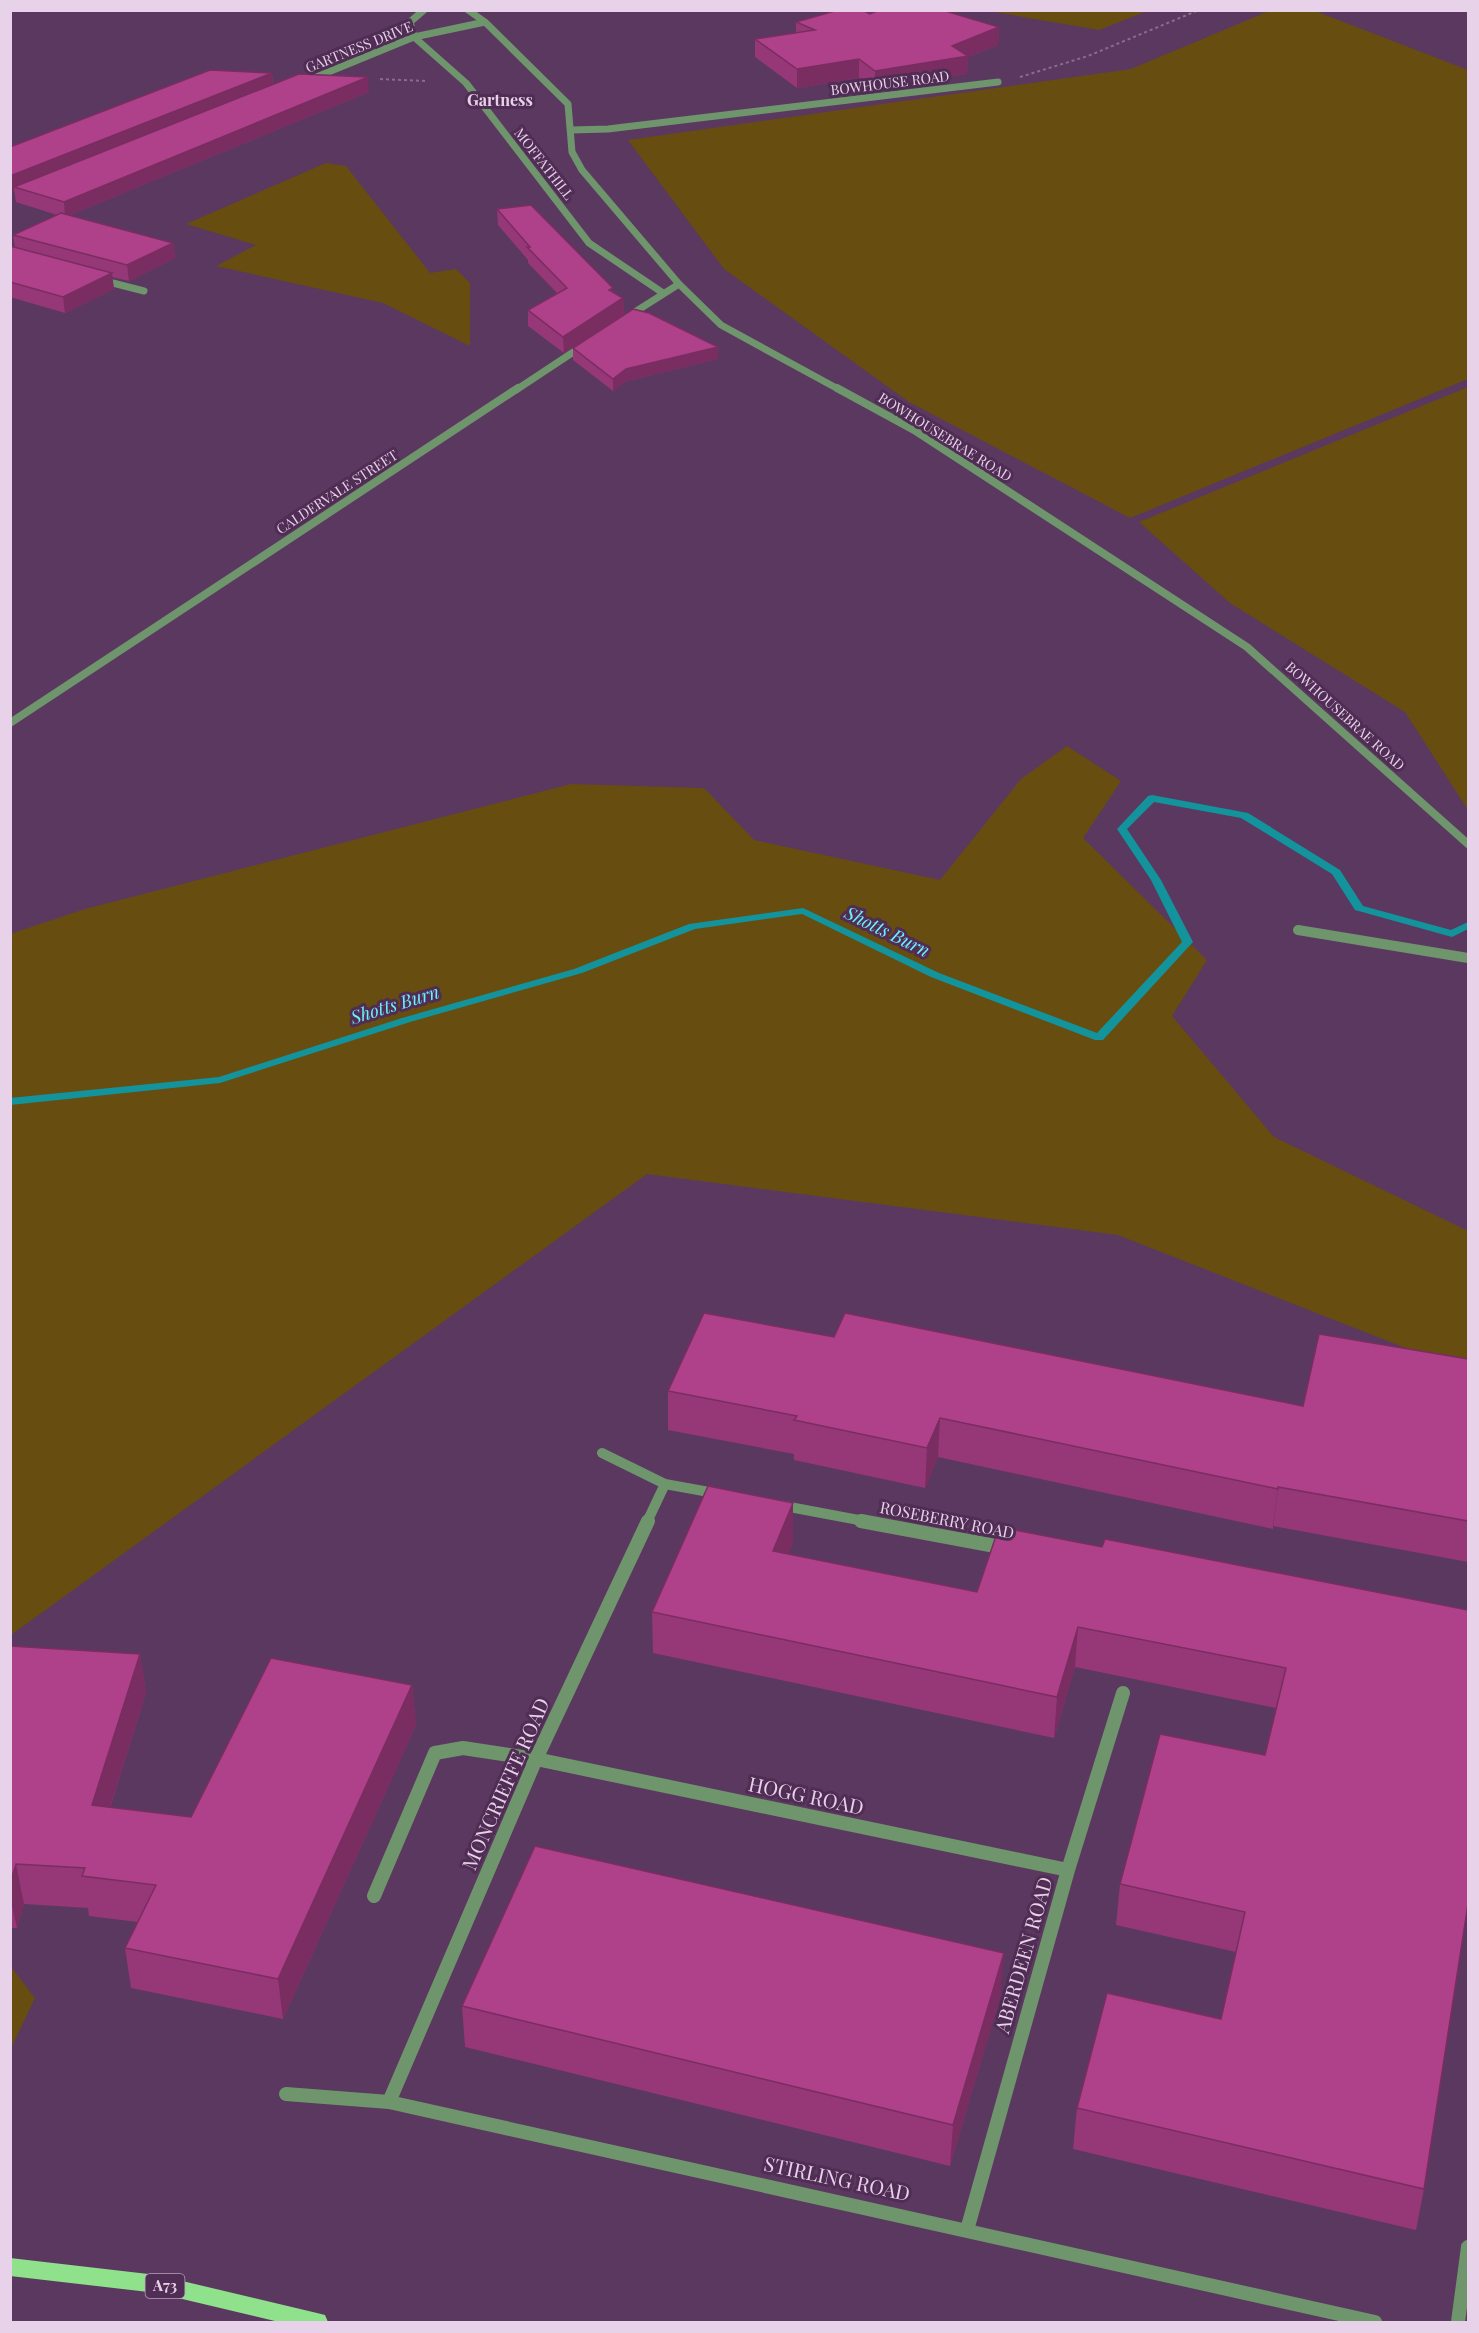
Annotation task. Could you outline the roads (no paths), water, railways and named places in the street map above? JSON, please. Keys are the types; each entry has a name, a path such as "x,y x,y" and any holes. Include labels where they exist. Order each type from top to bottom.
{"main road":[{"name":"A73","path":"10,2267 157,2284 317,2322"}],"street":[{"path":"414,37 410,22 424,10"},
{"name":"BOWHOUSEBRAE ROAD","path":"468,10 485,22 568,104 572,130 572,152 582,170 679,284 721,325 914,430 1246,646 1468,844"},
{"name":"GARTNESS DRIVE","path":"297,84 414,37 485,22"},
{"name":"MOFFATHILL","path":"414,37 466,83 589,243 663,293"},
{"name":"BOWHOUSE ROAD","path":"572,130 608,129 998,82"},
{"path":"88,276 144,291"},
{"path":"624,319 679,284"},
{"name":"CALDERVALE STREET","path":"10,723 594,339"},
{"path":"1298,930 1468,957"},
{"path":"602,1454 665,1484 735,1497"},
{"name":"MONCRIEFFE ROAD","path":"389,2102 536,1760 665,1484"},
{"name":"ROSEBERRY ROAD","path":"770,1504 1014,1549"},
{"name":"ABERDEEN ROAD","path":"967,2230 1068,1870 1123,1693"},
{"name":"HOGG ROAD","path":"374,1896 435,1753 463,1748 536,1760 1068,1870"},
{"name":"STIRLING ROAD","path":"286,2094 389,2102 1376,2322"},
{"path":"1458,2322 1468,2247"}],"waterway":[{"name":"Shotts Burn","path":"10,1102 220,1080 406,1020 578,971 693,926 803,911 935,975 1099,1038 1188,942 1156,880 1122,829 1152,798 1244,815 1336,872 1359,908 1452,934 1468,925"}],"district":[{"name":"Gartness","path":"500,100"}]}
